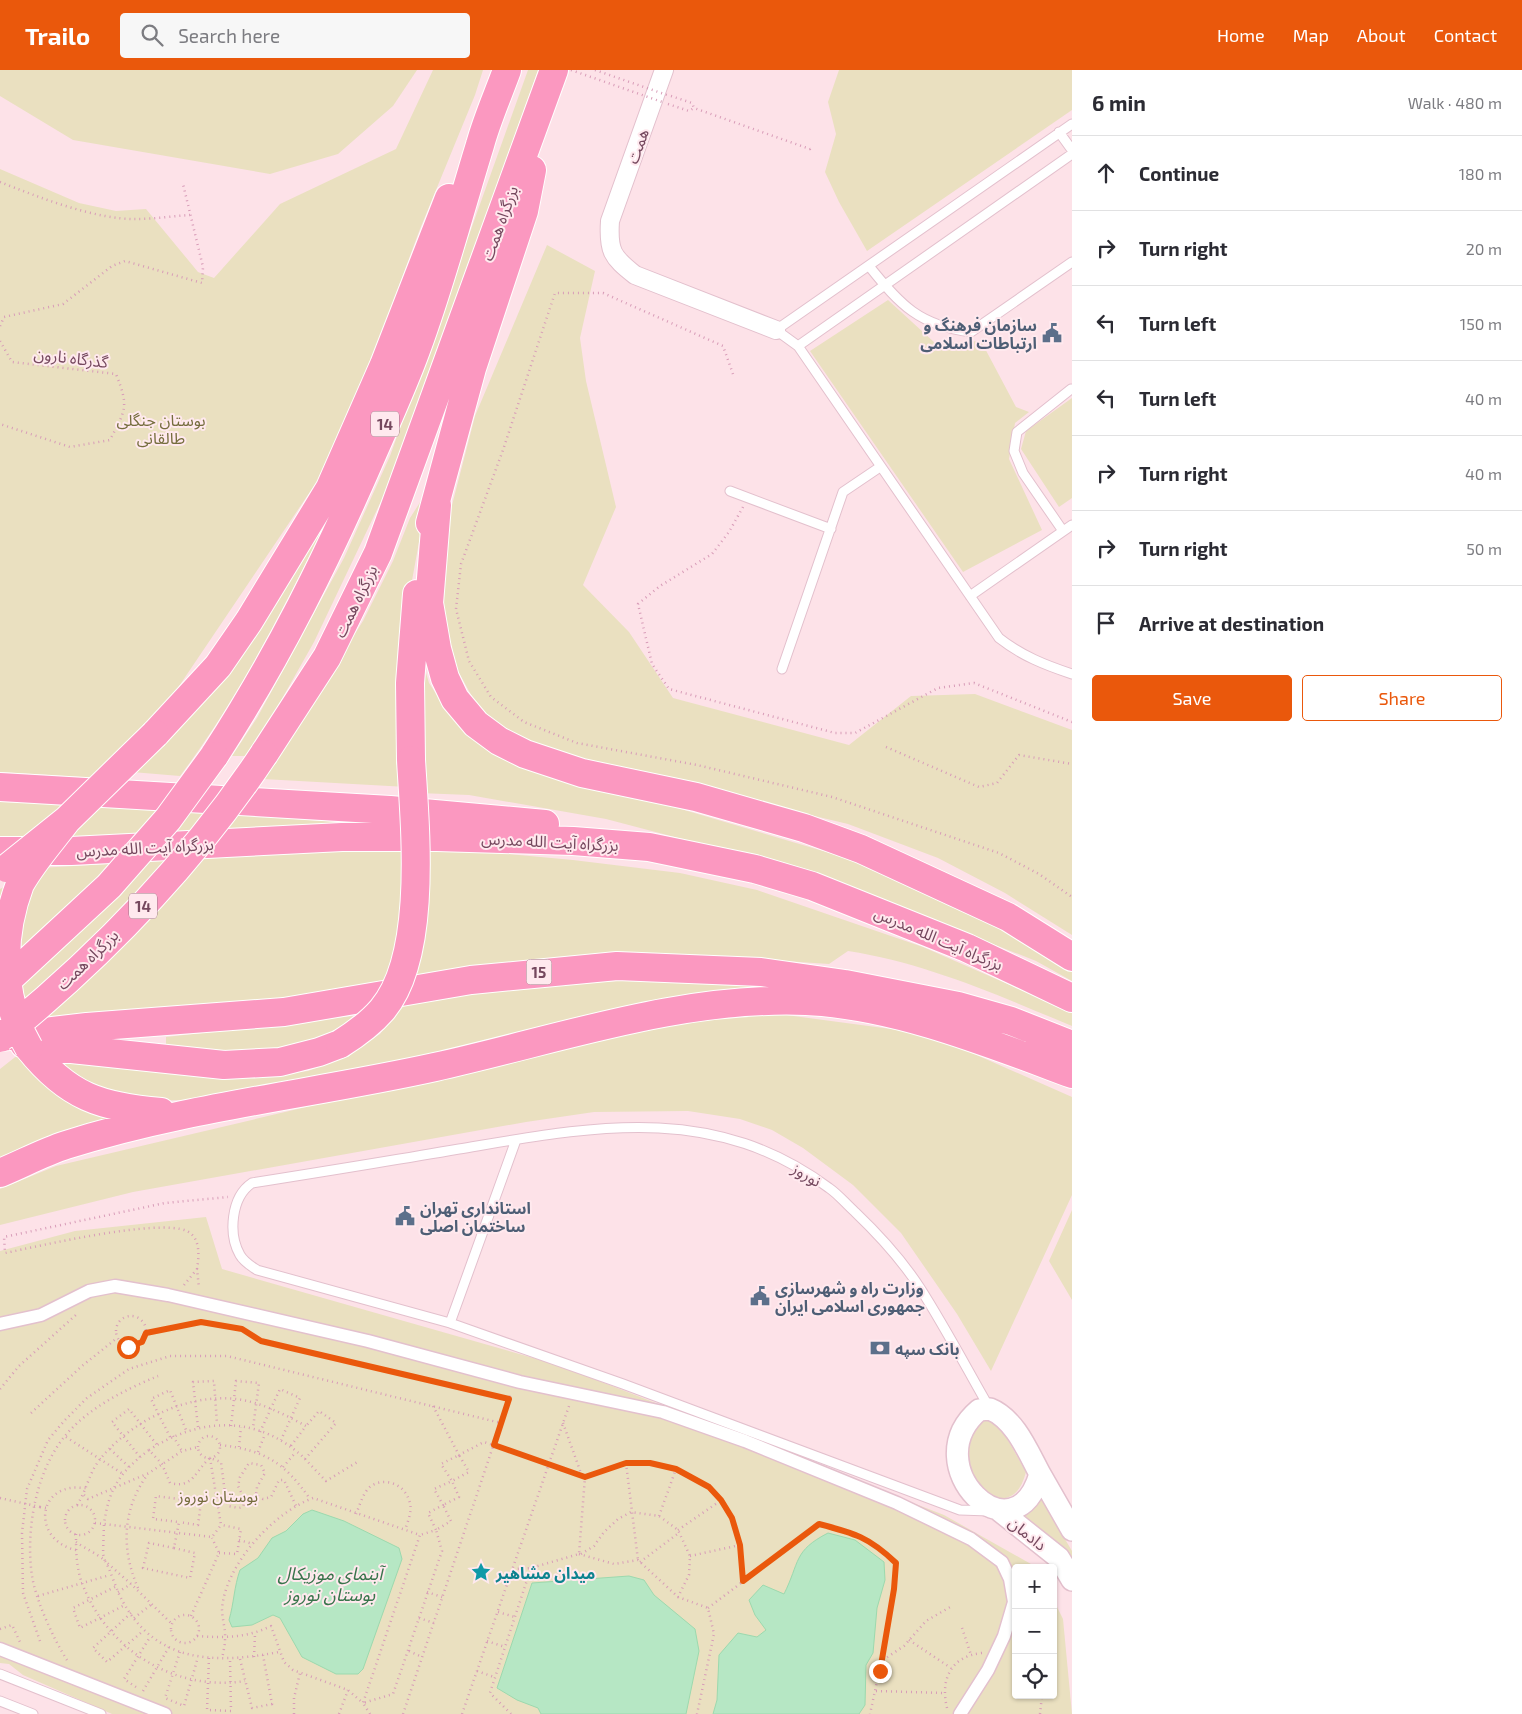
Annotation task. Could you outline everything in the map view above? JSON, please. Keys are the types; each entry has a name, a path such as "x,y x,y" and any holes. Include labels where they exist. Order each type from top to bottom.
{"highway":[{"name":"14","path":"0,987 110,886 168,819 214,756 253,696 283,642 316,579 355,494 422,333 441,278 480,142 507,70"},
{"path":"0,1038 67,1050 224,1065 280,1062 319,1052 340,1044 359,1032 383,1010 399,978 409,944 415,894 411,760 411,666 416,601 426,534 437,505 472,368 524,211 558,73"},
{"name":"بزرگراه همت","path":"0,1038 75,973 147,901 224,811 264,754 327,657 378,554 558,73"},
{"path":"189,1115 125,1110 79,1093 57,1079 29,1048 16,1024 7,995 2,955 4,930 11,905 20,884 32,865 67,820 155,734 218,666 249,621 330,488 380,374 452,190 480,142"},
{"path":"437,505 429,603 437,650 445,678 455,699 476,724 499,741 525,754 582,773 696,797 804,828 861,848 1008,917 1072,958"},
{"path":"0,787 390,810 508,820 572,826 649,847"},
{"path":"2,864 67,820"},
{"name":"بزرگراه آیت الله مدرس","path":"2,864 71,851 342,837 437,837 573,841 649,847 755,868 812,886 968,948 1072,998"},
{"name":"15","path":"0,1038 87,1027 284,1012 470,980 616,966 761,972 845,984 958,1006 1011,1021 1072,1045"},
{"path":"0,1173 64,1146 127,1128 435,1067 629,1020 730,1003 770,1001 835,1003 950,1030 1072,1074"}],"street":[{"name":"همت","path":"664,70 610,221 608,240 616,260 636,275 776,330"},
{"path":"0,1324 41,1315 89,1291 115,1286 168,1295 368,1341 515,1380 663,1412 745,1441 897,1503 971,1538 1002,1562 1010,1579 1014,1602 1004,1636 996,1654 960,1714"},
{"path":"990,1409 1001,1413 1013,1427 1040,1474 1036,1490 1028,1502 1016,1508 1000,1511 983,1502 968,1488 958,1466 959,1440 970,1418 979,1410 990,1409"},
{"name":"دادمان","path":"1040,1474 1072,1530"},
{"name":"دادمان","path":"1000,1511 1058,1558 1072,1580"},
{"path":"0,1649 165,1714"}],"lane":[{"path":"1072,124 776,330 798,346 999,638 1015,651 1034,661 1072,674"},
{"path":"1059,132 1072,150"},
{"path":"798,346 1072,154"},
{"path":"869,266 884,285 911,310 930,323 949,330 971,332 1072,262"},
{"path":"1064,531 1023,473 1014,451 1017,432 1071,389"},
{"path":"782,670 843,492 880,467"},
{"path":"730,491 831,528"},
{"path":"970,596 1072,526"},
{"name":"نوروز","path":"238,1198 252,1183 574,1130 650,1126 695,1130 754,1146 789,1163 830,1188 876,1232 920,1286 990,1409"},
{"path":"450,1324 516,1140"},
{"path":"238,1198 234,1213 236,1245 240,1256 257,1270 450,1324 623,1384 960,1510 1000,1511"},
{"path":"0,1674 101,1714"},
{"path":"0,1701 33,1714"}],"path":[{"path":"595,70 692,103 694,108 810,149 811,147"},
{"path":"558,73 689,111 694,108"},
{"path":"0,182 39,197 109,216 137,219 190,215"},
{"path":"0,326 4,317 62,304 112,266 125,260 202,283 203,267 183,184"},
{"path":"733,374 724,346 603,293 555,293 503,450 461,564 456,609 469,661 491,697 524,722 578,743 698,765 832,797 999,853 1039,874 1072,897"},
{"name":"گذرگاه نارون","path":"0,342 12,362 116,374 124,395 125,410 110,440 70,447 0,424"},
{"path":"748,498 729,532 712,554 660,586 638,604 652,664 669,689 835,733 855,733 938,688 974,683 1072,722"},
{"path":"886,747 979,787 997,784 1019,755 1072,764"},
{"path":"198,1302 200,1278 197,1269 199,1253 195,1240 187,1231 158,1228 112,1232 5,1253 4,1237 165,1203 222,1196 238,1198"},
{"path":"168,1295 186,1283 197,1269"},
{"path":"0,1389 19,1366 82,1309 77,1296"},
{"path":"125,1317 140,1319 144,1323 146,1333 142,1342 133,1347 124,1345 117,1338 115,1328 125,1317"},
{"path":"146,1333 201,1322 242,1329 261,1341 509,1399"},
{"path":"31,1412 82,1366 117,1338"},
{"path":"40,1641 23,1593 22,1533 27,1489 48,1440 65,1420 88,1398 129,1369 170,1356 227,1356 501,1423"},
{"path":"80,1681 60,1649 32,1577 31,1526 38,1490 57,1447 78,1424 120,1392 158,1376"},
{"path":"198,1427 193,1382 214,1380 217,1424"},
{"path":"403,1714 515,1380"},
{"path":"231,1426 236,1381 259,1383 253,1429"},
{"path":"260,1432 280,1389 300,1398 281,1441"},
{"path":"182,1451 151,1399 170,1390 187,1430"},
{"path":"462,1714 573,1392"},
{"path":"77,1505 91,1509 95,1517 95,1522 90,1531 76,1534 68,1528 65,1519 69,1510 77,1505 84,1495 91,1472 109,1449 124,1437 141,1425 176,1406 216,1398 256,1403 306,1426"},
{"path":"222,1659 225,1638 222,1609 232,1571 264,1530 296,1506 313,1498 420,1536 436,1530 451,1521 434,1489 469,1472 433,1406"},
{"path":"140,1457 112,1422 129,1409 157,1445"},
{"path":"290,1447 319,1411 336,1423 305,1459"},
{"path":"563,1422 583,1477 579,1554"},
{"path":"280,1652 240,1659 198,1657 169,1647 143,1631 118,1592 103,1554 104,1524 113,1486 140,1457 172,1436 198,1427 217,1424 253,1429 281,1441 305,1459 326,1481 359,1461"},
{"path":"239,1447 241,1427"},
{"path":"258,1452 265,1434"},
{"path":"149,1450 162,1464 170,1483 186,1484 210,1458 217,1455 220,1445 217,1439 207,1436 200,1440 198,1447 200,1454 210,1458 221,1462 228,1506 239,1508 243,1506 245,1500 238,1486 240,1477 249,1464 261,1466 265,1473 257,1487 256,1495 263,1499 271,1497 279,1480 284,1480 296,1506"},
{"path":"66,1437 123,1474"},
{"path":"362,1702 394,1694 442,1551 436,1530 428,1513 459,1497 452,1481 441,1464 484,1442 549,1463 583,1477 626,1463 650,1463 676,1469 709,1487 721,1500 732,1518 740,1545 743,1581"},
{"path":"220,1445 258,1452 294,1476 310,1499"},
{"path":"84,1495 88,1499 113,1486 149,1472 182,1451 198,1447"},
{"path":"109,1449 129,1467"},
{"path":"283,1467 296,1452"},
{"path":"210,1458 221,1525 212,1537"},
{"path":"626,1463 639,1561 678,1596 708,1608"},
{"path":"659,1516 676,1469"},
{"path":"139,1591 128,1564 127,1527 129,1510 136,1489 149,1472"},
{"path":"356,1514 370,1486 379,1482 391,1482 404,1490 410,1500 410,1512 405,1530"},
{"path":"76,1550 59,1544 52,1537 45,1522 47,1508 53,1498 64,1491 86,1488"},
{"path":"156,1496 201,1502 198,1525 179,1522 153,1519 156,1496"},
{"path":"0,1498 47,1508"},
{"path":"579,1554 614,1564 639,1561 721,1500"},
{"path":"513,1569 531,1568 579,1554 594,1546 604,1532 618,1519 632,1512 659,1516 679,1531 690,1556 688,1575 678,1596"},
{"path":"95,1522 212,1537"},
{"path":"174,1548 179,1522"},
{"path":"708,1608 819,1524 855,1533 878,1546 896,1563 894,1589 882,1660 870,1714"},
{"path":"219,1553 237,1554 241,1529 221,1525"},
{"path":"76,1534 76,1550 82,1583 90,1600 111,1631 138,1656 156,1668 191,1681 230,1684 245,1681"},
{"path":"362,1702 420,1536"},
{"path":"191,1616 219,1553 212,1537"},
{"path":"239,1540 253,1544"},
{"path":"76,1542 105,1562 139,1591 172,1624 173,1637 181,1643 190,1642 197,1636 199,1627 191,1616"},
{"path":"149,1543 174,1548 195,1553 190,1578 143,1568 149,1543"},
{"path":"690,1556 740,1545"},
{"path":"511,1714 490,1693 531,1568"},
{"path":"38,1596 110,1575"},
{"path":"118,1592 131,1584"},
{"path":"116,1587 73,1608 80,1628 125,1605"},
{"path":"427,1592 442,1597"},
{"path":"134,1618 152,1604"},
{"path":"882,1660 908,1640 926,1621 952,1606"},
{"path":"697,1714 714,1634 708,1608"},
{"path":"498,1612 514,1617"},
{"path":"131,1613 93,1648 107,1662 143,1631"},
{"path":"172,1624 178,1616 191,1616"},
{"path":"419,1618 434,1622"},
{"path":"197,1636 225,1638 255,1634 271,1626 284,1662 300,1673 348,1690 362,1702 370,1714"},
{"path":"962,1628 971,1655"},
{"path":"254,1657 255,1634"},
{"path":"150,1637 124,1679 142,1691 169,1647"},
{"path":"908,1640 951,1668"},
{"path":"488,1641 505,1647"},
{"path":"409,1650 422,1657"},
{"path":"180,1652 165,1698 184,1706 198,1657"},
{"path":"949,1714 944,1687 951,1668 963,1657 996,1654"},
{"path":"240,1659 252,1708 272,1704 263,1655"},
{"path":"209,1658 207,1710 231,1711 230,1659"},
{"path":"477,1672 495,1678"},
{"path":"294,1714 294,1698 300,1673"},
{"path":"340,1714 348,1690"},
{"path":"876,1691 945,1693"},
{"path":"1040,1714 1042,1699"}],"green space":[{"path":"0,70 417,70 393,106 338,154 270,174 73,140 0,96"},
{"name":"بوستان جنگلی طالقانی","path":"433,70 483,70 475,95 420,229 374,353 320,477 171,698 97,778 0,772 0,169 79,203 116,211 146,209 198,272 214,278 280,204 396,149"},
{"path":"528,70 538,70 394,474 314,642 266,727 246,756 232,756 257,718 344,558 390,456"},
{"path":"839,70 1072,70 1072,110 867,251 839,202 825,172 836,134 828,102"},
{"path":"547,245 595,271 580,338 586,381 616,507 583,585 629,632 673,698 849,745 911,696 975,694 1072,730 1072,935 1005,893 938,858 848,824 545,752 505,733 475,702 458,671 442,610 450,513 475,416"},
{"path":"888,300 935,343 981,341 1016,407 1029,412 1015,423 1009,459 1042,530 963,572 810,351"},
{"path":"1072,398 1072,498 1059,507 1021,449 1026,431"},
{"path":"426,493 411,586 407,787 263,779 363,621 393,561 410,518"},
{"path":"316,525 323,528 257,656 201,747 180,776 132,772"},
{"path":"421,656 429,683 446,709 630,794 840,856 941,895 1072,970 1072,981 1036,961 816,874 606,819 469,795 419,793"},
{"path":"0,802 89,804 338,822 179,838 0,838"},
{"path":"424,846 573,860 680,873 757,890 923,947 1072,1012 1072,1026 990,992 934,972 877,956 848,951 829,964 677,954 589,961 205,1011 0,1026 0,889 39,868"},
{"path":"655,979 795,991 571,1019 338,1076 208,1099 153,1101 104,1094 82,1082 58,1059 266,1076 308,1071 342,1058 380,1034 403,1004 529,988"},
{"path":"771,1013 906,1031 947,1042 1072,1097 1072,1195 991,1371 957,1314 901,1233 853,1185 803,1148 772,1130 740,1119 688,1111 594,1112 526,1122 133,1192 0,1225 0,1189 56,1166 438,1076 623,1028"},
{"path":"353,1016 336,1033 290,1054 166,1052 166,1037"},
{"path":"19,1054 125,1119 0,1164 0,1069"},
{"path":"1072,1210 1072,1300 1049,1261"},
{"name":"بوستان نوروز","path":"206,1217 222,1269 558,1365 944,1515 1031,1564 1012,1564 1012,1699 1057,1699 1057,1607 1063,1619 1072,1714 112,1714 23,1675 9,1664 0,1663 0,1251 75,1231"},
{"path":"984,1417 996,1419 1026,1472 1022,1484 1013,1495 998,1500 975,1482 967,1468 967,1450 972,1432 976,1424"},
{"path":"1040,1497 1072,1551 1072,1562 1016,1517 1031,1510"}],"water":[{"name":"آبنمای موزیکال بوستان نوروز","path":"312,1510 344,1521 399,1548 402,1559 363,1669 358,1674 336,1674 302,1657 280,1618 273,1615 252,1625 232,1627 229,1620 240,1570 258,1558 272,1538 286,1531 303,1514"},
{"path":"828,1533 855,1540 884,1562 885,1580 877,1608 873,1653 866,1665 865,1705 859,1714 713,1714 717,1700 719,1655 738,1633 757,1637 766,1630 755,1615 749,1600 763,1585 784,1594 803,1552 817,1539"},
{"path":"629,1576 644,1580 654,1595 695,1629 699,1651 686,1714 541,1714 538,1708 517,1700 497,1688 532,1583"}],"place":[{"name":"سازمان فرهنگ و ارتباطات اسلامی","path":"1052,333"},
{"name":"استانداری تهران ساختمان اصلی","path":"405,1216"},
{"name":"وزارت راه و شهرسازی جمهوری اسلامی ایران","path":"760,1296"},
{"name":"بانک سپه","path":"880,1348"},
{"name":"میدان مشاهیر","path":"481,1572"}],"route":[{"path":"128,1347 133,1347 142,1342 146,1333 201,1322 242,1329 261,1341 509,1399 494,1445 585,1477 626,1463 650,1463 676,1469 709,1487 721,1500 732,1518 740,1545 743,1581 787,1546 819,1524 855,1533 878,1546 896,1563 889,1626 880,1671"}]}
